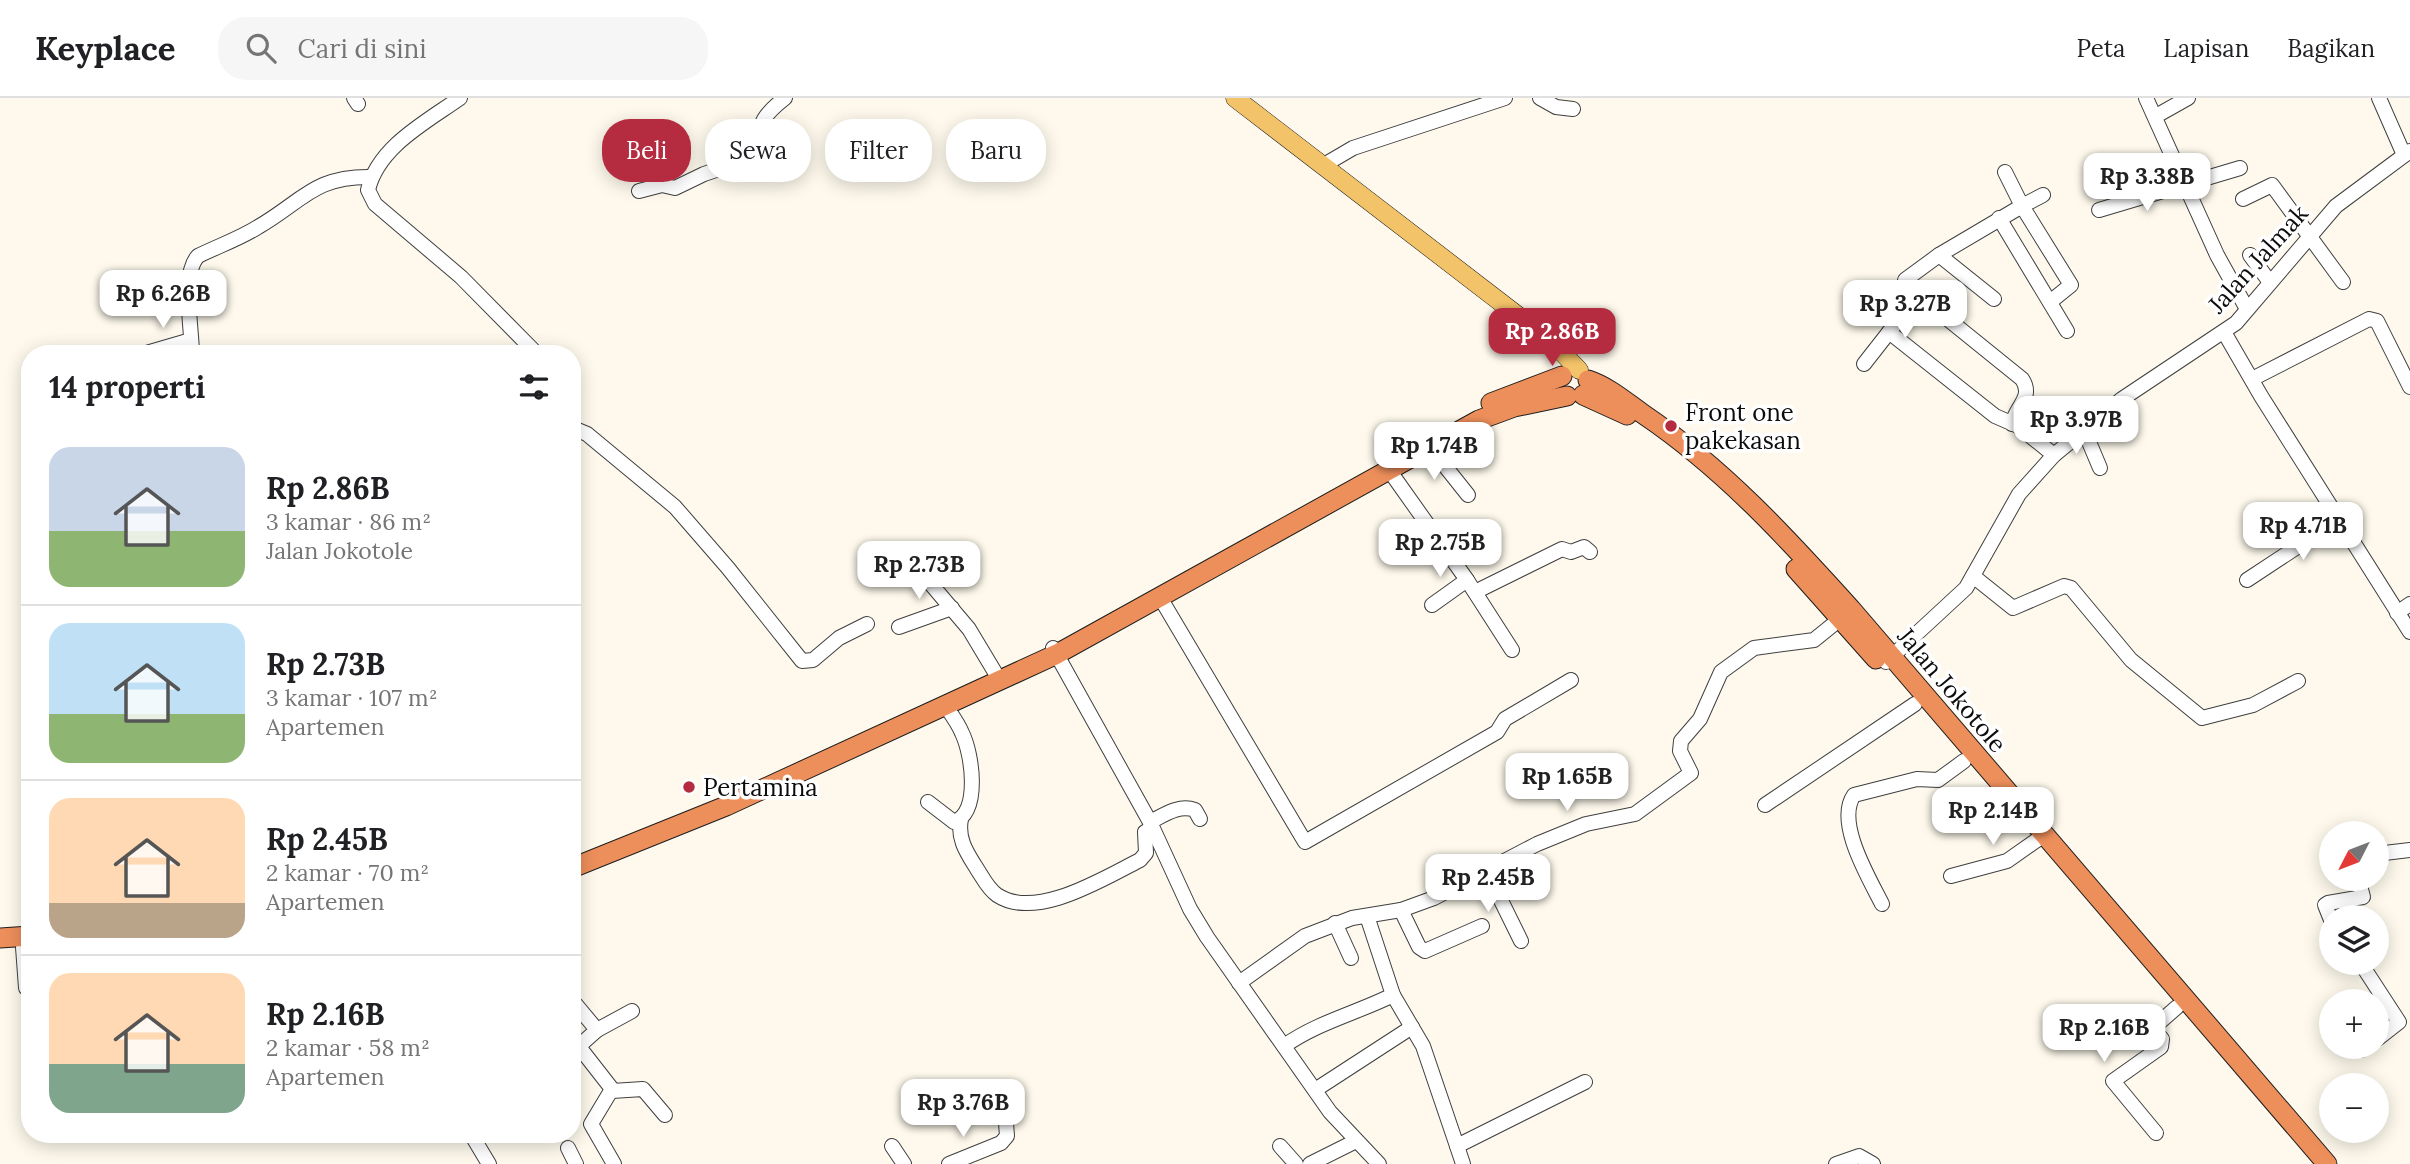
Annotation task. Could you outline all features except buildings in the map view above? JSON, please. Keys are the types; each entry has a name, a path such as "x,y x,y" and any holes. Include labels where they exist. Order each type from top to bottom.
{"highway":[{"path":"581,856 723,800 996,674 1055,651 1479,420 1574,382"},
{"path":"581,863 726,806 945,705 1161,599 1310,510 1441,426 1517,392 1574,382"},
{"name":"Jalan Jokotole","path":"1574,382 1635,419 1694,464 1749,518 1840,619 1886,661 1915,704 1964,761 1995,788"},
{"name":"Jalan Jokotole","path":"1574,382 1605,387 1662,427 1719,472 1792,544 1886,661 2039,839 2327,1164"},
{"name":"Jalan Jokotole","path":"2039,839 2311,1164"},
{"path":"0,939 21,942"},
{"path":"0,948 21,944"}],"main road":[{"path":"1235,98 1551,341 1574,382"}],"street":[{"path":"460,98 410,134 384,158 371,177 368,190 375,204 461,277 528,345"},
{"path":"639,191 662,185 675,188 704,174 755,157 762,148 759,128 763,119 785,98"},
{"path":"1324,165 1353,148 1505,98"},
{"path":"1540,98 1556,107 1573,109"},
{"path":"2147,98 2217,255 2247,309"},
{"path":"2156,116 2189,98"},
{"path":"2379,98 2407,153"},
{"name":"Jalan Jalmak","path":"1886,661 1948,607 1973,576 2019,494 2054,454 2122,399 2224,332 2336,206 2407,153"},
{"path":"2099,210 2240,169"},
{"path":"2005,172 2022,206 2071,285 2050,302"},
{"path":"192,345 190,279 194,261 198,256 262,226 321,184 345,176 371,177"},
{"path":"2243,199 2272,185 2343,282"},
{"path":"2012,424 2028,387 2022,379 1918,296 1905,280 1939,255 1999,218 2043,195"},
{"path":"1999,218 2067,331"},
{"path":"1939,255 1994,299"},
{"path":"2249,256 2269,281"},
{"path":"1864,363 1918,296"},
{"path":"2252,379 2370,319 2377,321 2410,387"},
{"path":"1889,332 1995,416 2012,424 2054,454"},
{"path":"2224,332 2338,520 2410,632"},
{"path":"2084,430 2100,468"},
{"path":"581,432 587,434 674,507 728,568 802,661 813,660 839,638 867,624"},
{"path":"1429,446 1468,495"},
{"path":"1389,470 1471,586 1512,650"},
{"path":"2247,579 2338,520"},
{"path":"1432,605 1562,549 1571,552 1586,547 1590,552"},
{"path":"1973,576 2013,608 2064,586 2071,588 2131,660 2202,718 2253,705 2298,681"},
{"path":"925,577 969,629 996,674"},
{"path":"1161,599 1305,842 1497,732 1505,719 1570,680"},
{"path":"2397,613 2410,604"},
{"path":"899,627 952,608"},
{"path":"1240,983 1305,936 1335,923 1401,910 1434,898 1522,851 1586,824 1641,811 1691,773 1679,746 1700,719 1721,672 1754,648 1814,640 1840,619"},
{"path":"1055,651 1151,825 1190,909 1315,1090 1356,1141 1379,1164"},
{"path":"1765,805 1915,704"},
{"path":"945,705 963,735 973,790 972,803 961,819 961,841 992,891 1003,899 1038,903 1067,896 1140,860 1146,853 1145,832 1174,810 1190,808 1195,810 1200,819"},
{"path":"1882,904 1851,835 1850,802 1854,795 1917,779 1938,780 1964,761"},
{"path":"928,802 948,820 961,819"},
{"path":"1951,876 2007,861 2039,839"},
{"path":"2389,852 2410,850"},
{"path":"1487,872 1521,941"},
{"path":"2325,905 2363,897 2361,891"},
{"path":"1401,910 1419,947 1425,951 1482,926"},
{"path":"1367,916 1393,995 1427,1056 1462,1164"},
{"path":"1335,923 1351,958"},
{"path":"1284,1046 1318,1025 1353,1015 1393,995"},
{"path":"2153,1028 2177,1007"},
{"path":"2389,1007 2399,1022 2389,1030"},
{"path":"581,1011 597,1030"},
{"path":"581,1044 597,1030 632,1011"},
{"path":"2127,1017 2153,1028 2162,1039 2161,1047 2113,1081 2156,1133"},
{"path":"1315,1090 1412,1027"},
{"path":"581,1049 612,1091"},
{"path":"1457,1146 1585,1082"},
{"path":"612,1091 643,1089 665,1115"},
{"path":"612,1091 591,1125 614,1164"},
{"path":"958,1162 1001,1143 1007,1136 1006,1123"},
{"path":"1310,1164 1356,1141"},
{"path":"476,1143 489,1164"},
{"path":"892,1146 905,1164"},
{"path":"1280,1146 1296,1164"},
{"path":"568,1148 576,1164"},
{"path":"1836,1164 1859,1156 1874,1164"}],"place":[{"name":"Front one pakekasan","path":"1671,426"},
{"name":"Pertamina","path":"689,787"}]}
